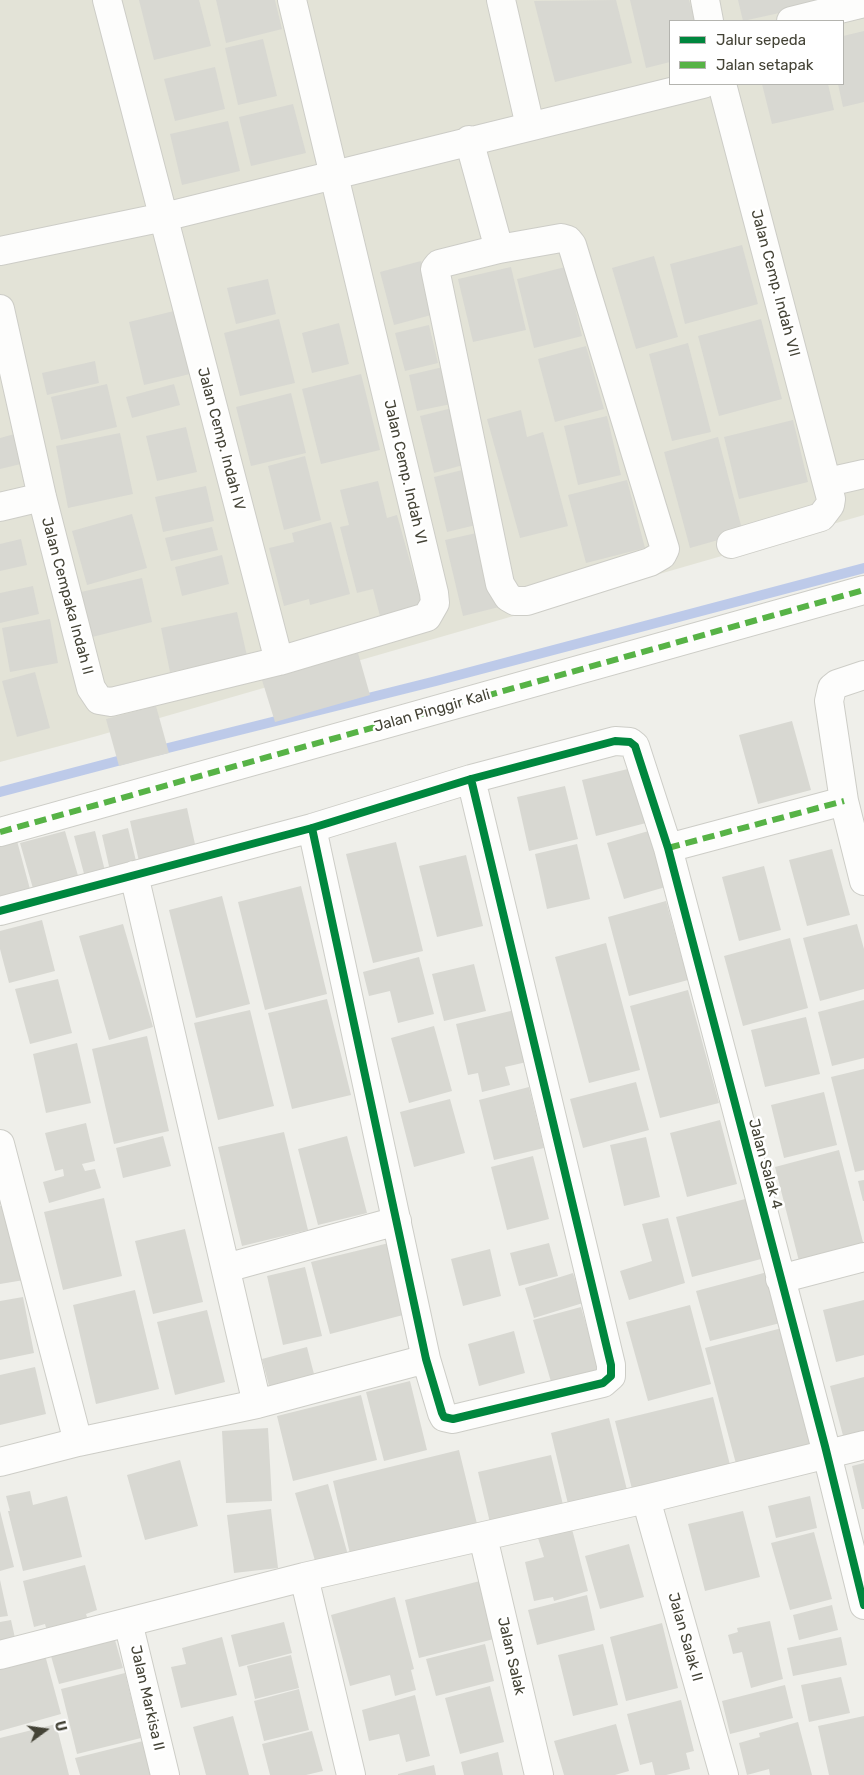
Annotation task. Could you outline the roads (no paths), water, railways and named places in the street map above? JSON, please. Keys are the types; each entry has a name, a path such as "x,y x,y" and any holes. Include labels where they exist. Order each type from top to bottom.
{"street":[{"name":"Jalan Cemp. Indah IV","path":"107,0 279,661"},
{"name":"Jalan Cemp. Indah VI","path":"279,661 419,621 427,618 434,604 292,0"},
{"path":"501,0 530,126"},
{"path":"705,0 709,20"},
{"path":"795,20 864,3"},
{"path":"0,251 164,216 699,85"},
{"name":"Jalan Cemp. Indah VII","path":"722,85 828,482 830,506 821,517 731,544"},
{"path":"469,140 499,249"},
{"path":"561,238 568,240 572,245 665,549 662,555 650,562 526,601 515,601 508,597 500,584 435,272 435,267 439,264 499,249 561,238"},
{"name":"Jalan Cempaka Indah II","path":"0,309 42,497 91,688 99,700 111,702 279,661"},
{"path":"828,482 864,474"},
{"path":"0,507 42,497"},
{"name":"Jalan Pinggir Kali","path":"0,832 864,590"},
{"path":"864,675 842,681 832,688 829,708 844,801 864,881"},
{"name":"Jalan Salak 4","path":"470,779 623,741 636,746 668,848 827,1455 864,1605"},
{"path":"0,911 312,828 470,779 612,1372 611,1376 603,1383 453,1419 444,1417 426,1359 312,828"},
{"path":"668,848 844,801"},
{"path":"134,875 257,1404"},
{"path":"0,1144 78,1442"},
{"path":"226,1268 397,1222"},
{"path":"780,1279 864,1257"},
{"path":"0,1462 78,1442 257,1404 426,1359"},
{"path":"0,1655 304,1577 646,1499 864,1445"},
{"name":"Jalan Salak II","path":"646,1499 724,1775"},
{"name":"Jalan Salak","path":"483,1537 540,1775"},
{"path":"304,1577 350,1775"},
{"name":"Jalan Markisa II","path":"128,1622 165,1775"}],"waterway":[{"path":"156,751 436,681 864,568"},
{"path":"0,792 129,758"}]}
